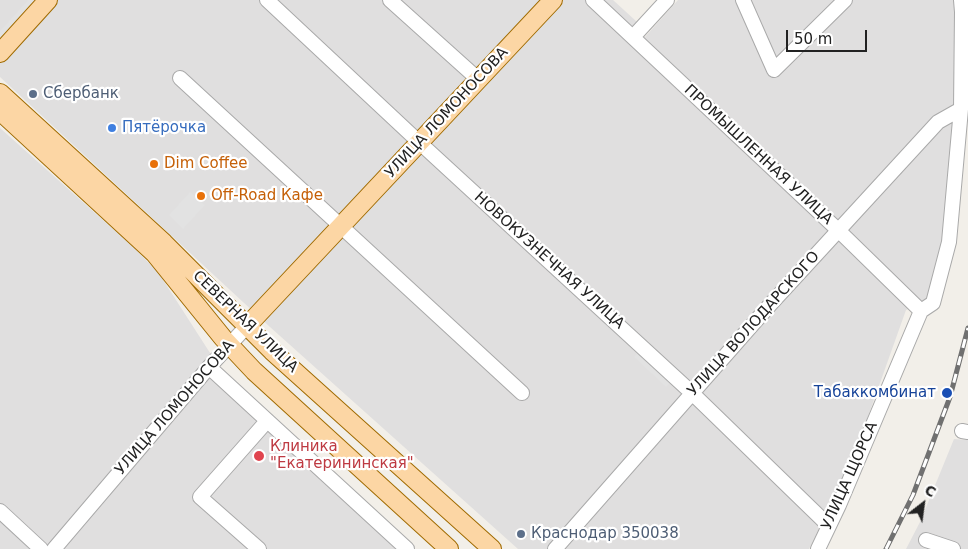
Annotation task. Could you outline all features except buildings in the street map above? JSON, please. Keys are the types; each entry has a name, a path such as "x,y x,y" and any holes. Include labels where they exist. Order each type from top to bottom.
{"main road":[{"path":"0,53 48,0"},
{"name":"УЛИЦА ЛОМОНОСОВА","path":"247,326 553,0"},
{"name":"СЕВЕРНАЯ УЛИЦА","path":"0,93 164,243 272,351 492,549"},
{"name":"СЕВЕРНАЯ УЛИЦА","path":"0,111 155,254 229,345 254,371 449,549"}],"street":[{"name":"НОВОКУЗНЕЧНАЯ УЛИЦА","path":"266,0 692,393 828,525"},
{"path":"390,0 478,80"},
{"name":"ПРОМЫШЛЕННАЯ УЛИЦА","path":"593,0 838,230 921,311"},
{"path":"632,37 667,0"},
{"path":"743,0 774,70 845,0"},
{"name":"УЛИЦА ЩОРСА","path":"818,549 839,505 921,311 933,303 949,242 961,109 961,0"},
{"path":"180,78 522,393"},
{"name":"УЛИЦА ВОЛОДАРСКОГО","path":"555,549 838,230 938,122 961,109"},
{"name":"УЛИЦА ЛОМОНОСОВА","path":"54,549 209,367 247,326"},
{"path":"209,367 408,549"},
{"path":"259,549 200,497 267,421"},
{"path":"0,511 41,549"},
{"path":"926,540 953,549"}],"shaded area":[{"path":"0,0 613,0 636,21 645,37 678,0 954,0 958,82 942,255 929,300 906,310 850,467 809,549 518,549 270,327 0,77"},
{"path":"28,0 41,0 0,44 0,31"},
{"path":"0,128 132,246 158,272 212,356 210,376 398,549 0,549"},
{"path":"190,192 205,205 183,229 169,215"},
{"path":"640,350 673,380 666,387 634,357"},
{"path":"954,439 968,440 968,549 906,549 920,522"}],"railway":[{"path":"886,549 913,495 950,397 968,328"}],"place":[{"name":"Сбербанк","path":"33,94"},
{"name":"Пятёрочка","path":"112,128"},
{"name":"Dim Coffee","path":"154,164"},
{"name":"Off-Road Кафе","path":"201,196"},
{"name":"Табаккомбинат","path":"947,393"},
{"name":"Клиника \"Екатерининская\"","path":"259,456"},
{"name":"Краснодар 350038","path":"521,534"}]}
